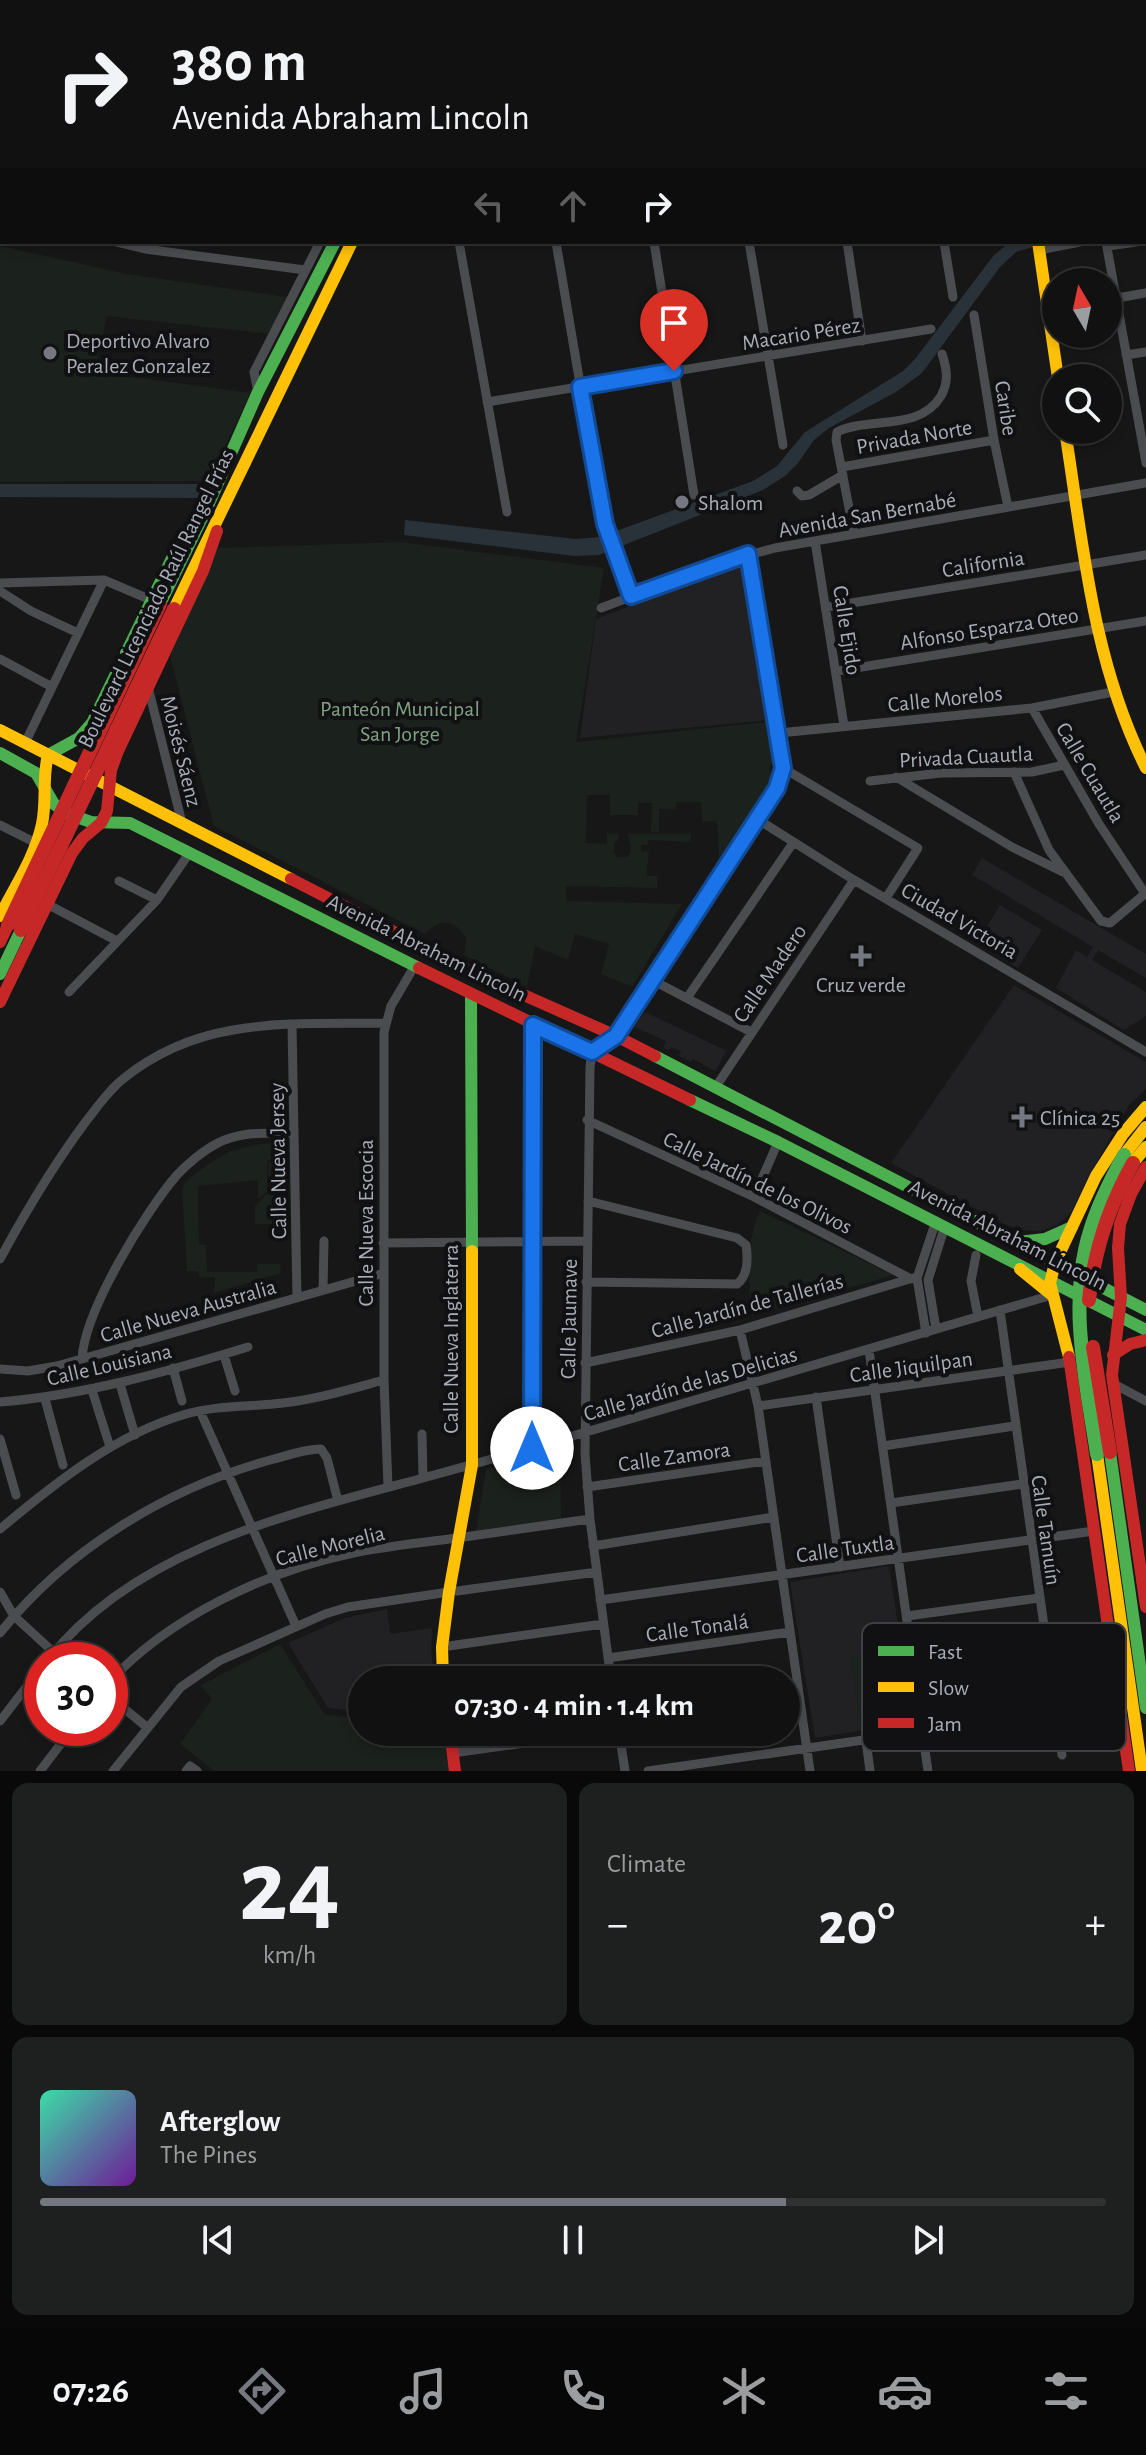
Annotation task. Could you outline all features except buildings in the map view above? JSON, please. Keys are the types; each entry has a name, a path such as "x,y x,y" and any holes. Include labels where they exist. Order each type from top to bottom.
{"main road":[{"path":"312,272 325,244"},
{"name":"Boulevard Licenciado Raúl Rangel Frías","path":"214,510 258,392 287,335 312,272 333,244"},
{"name":"Boulevard Licenciado Raúl Rangel Frías","path":"0,942 161,604 214,510 351,244"},
{"path":"1038,247 1056,364"},
{"path":"287,335 295,293"},
{"path":"1067,444 1097,629 1113,692 1146,768"},
{"path":"0,1002 76,846 101,823 107,811 108,786 118,751 203,571 219,526 214,510 181,540 161,604 114,678 92,723 79,738 48,755"},
{"path":"114,678 132,675 142,680 146,691"},
{"path":"114,678 114,689 124,697 146,691"},
{"path":"0,730 472,972 616,1036 1146,1308"},
{"name":"Avenida Abraham Lincoln","path":"0,753 36,773 54,804 68,814 101,823 130,823 414,967 778,1142 1146,1330"},
{"path":"10,924 20,876 42,821 48,755"},
{"path":"34,846 38,861 55,868 65,867"},
{"path":"20,876 33,866 39,866 49,872 54,889"},
{"name":"Boulevard Licenciado Raúl Rangel Frías","path":"0,974 10,924"},
{"name":"Calle Nueva Inglaterra","path":"443,1666 442,1647 476,1464 474,996"},
{"path":"1116,1623 1067,1342 1050,1279 1109,1154 1146,1107"},
{"path":"1146,1127 1134,1162 1131,1194 1120,1224 1118,1248 1122,1281 1112,1383 1140,1527 1146,1607"},
{"path":"1146,1147 1118,1190 1102,1230 1090,1290 1103,1453 1124,1547 1146,1708"},
{"path":"1015,1242 1039,1241 1072,1227"},
{"path":"1008,1259 1052,1295"},
{"path":"1122,1281 1146,1308"},
{"path":"1113,1355 1130,1344 1146,1340"},
{"path":"1103,1453 1100,1531 1109,1623"},
{"path":"1124,1547 1132,1560 1141,1608 1146,1617"},
{"name":"Calle Nueva Inglaterra","path":"450,1666 453,1592"},
{"path":"1126,1680 1142,1771"},
{"path":"452,1746 455,1771"},
{"path":"459,1746 462,1771"},
{"path":"1126,1746 1129,1771"}],"street":[{"path":"258,392 254,372 295,293 312,272 319,244"},
{"path":"459,244 507,512"},
{"path":"556,244 594,473 608,536 631,596"},
{"path":"654,244 694,495"},
{"path":"749,244 783,445"},
{"path":"847,244 862,341"},
{"path":"944,244 953,297"},
{"path":"1038,247 1063,244"},
{"path":"1107,244 1111,268"},
{"path":"145,245 312,272"},
{"path":"1122,297 1146,293"},
{"name":"Caribe","path":"974,315 1008,507"},
{"name":"Macario Pérez","path":"487,402 931,329"},
{"path":"1122,330 1141,412 1146,463"},
{"path":"1126,355 1146,352"},
{"path":"854,534 837,432 913,417 928,411 946,386 942,354"},
{"name":"Privada Norte","path":"797,491 802,496 809,495 842,471 994,440"},
{"name":"Avenida San Bernabé","path":"601,608 748,554 1146,483"},
{"name":"Calle Ejido","path":"815,541 844,726"},
{"path":"592,1052 616,1036 777,788 783,768 779,733 748,554"},
{"name":"California","path":"827,607 1146,555"},
{"path":"0,583 104,580 161,604"},
{"path":"25,743 104,580"},
{"path":"0,591 31,611 78,633"},
{"name":"Alfonso Esparza Oteo","path":"837,671 1146,621"},
{"path":"0,659 52,687"},
{"name":"Moisés Sáenz","path":"146,691 182,823"},
{"name":"Calle Morelos","path":"779,733 1032,708 1113,692"},
{"name":"Calle Cuautla","path":"1032,708 1064,765 1146,894"},
{"name":"Privada Cuautla","path":"870,781 941,773 1042,770 1064,765"},
{"path":"783,768 918,848 886,898"},
{"path":"1014,772 1049,850 1101,921 1107,923 1146,894"},
{"path":"896,777 1012,847 1063,872"},
{"name":"Ciudad Victoria","path":"757,819 854,880 1146,1052"},
{"path":"0,825 34,846"},
{"path":"687,998 793,843"},
{"path":"69,992 157,900 190,852"},
{"name":"Calle Madero","path":"715,1088 854,880"},
{"path":"119,881 157,900"},
{"path":"47,904 117,941"},
{"name":"Calle Nueva Escocia","path":"388,1487 383,1243 385,1023 398,992 414,967"},
{"path":"654,981 751,1032"},
{"path":"0,1259 48,1175 121,1080 183,1042 237,1029 292,1024 385,1023"},
{"name":"Calle Nueva Jersey","path":"292,1024 297,1298"},
{"path":"532,1448 533,1025"},
{"name":"Calle Jaumave","path":"592,1052 587,1120 585,1433 590,1519 609,1666"},
{"name":"Calle Jardín de los Olivos","path":"587,1120 754,1197 914,1278"},
{"path":"82,1359 92,1313 137,1233 178,1173 214,1145 229,1138 251,1133 294,1133"},
{"path":"754,1197 778,1142"},
{"path":"586,1282 740,1282 747,1258 744,1242 588,1201"},
{"path":"931,1331 924,1297 914,1278 928,1259 940,1224"},
{"path":"323,1290 324,1241"},
{"path":"383,1243 587,1241"},
{"path":"976,1255 971,1281 978,1317"},
{"path":"924,1297 928,1259"},
{"name":"Calle Nueva Australia","path":"0,1369 40,1369 82,1359 384,1273"},
{"name":"Calle Jardín de Tallerías","path":"585,1363 740,1330 914,1278"},
{"name":"Calle Jardín de las Delicias","path":"65,1642 131,1586 250,1526 585,1433 1052,1295"},
{"name":"Calle Tamuín","path":"1000,1310 1042,1623"},
{"path":"740,1330 758,1406 795,1666"},
{"name":"Calle Louisiana","path":"0,1402 45,1399 120,1384 248,1347"},
{"path":"869,1350 908,1623"},
{"path":"224,1355 235,1391"},
{"name":"Calle Jiquilpan","path":"758,1406 1070,1362"},
{"path":"173,1368 182,1401"},
{"path":"0,1529 110,1447 184,1415 318,1398 384,1380"},
{"path":"1112,1383 1146,1401"},
{"path":"120,1384 135,1435"},
{"path":"92,1390 110,1447"},
{"path":"816,1397 840,1567"},
{"path":"45,1399 63,1465"},
{"path":"200,1411 296,1626"},
{"path":"883,1446 1014,1426"},
{"path":"422,1434 423,1478"},
{"path":"0,1439 16,1495"},
{"path":"0,1633 43,1584 116,1529 175,1497 244,1467 321,1449 327,1458 338,1501"},
{"name":"Calle Zamora","path":"587,1487 766,1461"},
{"path":"891,1503 1022,1484"},
{"path":"593,1546 774,1517"},
{"name":"Calle Morelia","path":"128,1663 176,1625 274,1577 348,1554 590,1519"},
{"name":"Calle Tuxtla","path":"600,1600 1100,1531"},
{"path":"113,1771 181,1687 219,1661 296,1626 348,1607 597,1572"},
{"path":"0,1592 14,1616 37,1642"},
{"path":"907,1616 1039,1598"},
{"path":"449,1646 603,1624"},
{"name":"Calle Tonalá","path":"608,1658 790,1632"},
{"path":"0,1721 24,1690"},
{"path":"800,1703 810,1771"},
{"path":"128,1712 148,1728"},
{"path":"648,1771 862,1741"},
{"path":"40,1771 59,1746"},
{"path":"460,1752 503,1746"},
{"path":"621,1746 625,1771"},
{"path":"867,1751 870,1771"},
{"path":"925,1751 928,1771"},
{"name":"Calle Tamuín","path":"1061,1751 1062,1755"}],"shaded area":[{"path":"1008,244 1043,244 1016,252 1000,267 922,373 896,392 829,428 814,440 785,476 763,490 599,555 574,556 404,535 405,520 576,539 600,537 753,481 777,466 805,432 903,371 994,255"},
{"path":"0,484 205,484 200,498 0,497"},
{"path":"743,562 768,720 580,738 596,619"},
{"path":"982,858 1146,954 1146,978 1098,950 1092,960 1146,992 1146,1016 1124,1030 1056,988 1076,950 1087,957 1093,947 972,875"},
{"path":"1000,905 1042,930 1018,968 977,943"},
{"name":"Clínica 25","path":"1014,985 1146,1062 1146,1089 1129,1105 1071,1213 1057,1225 1040,1231 1021,1230 1004,1224 891,1163"},
{"path":"645,1012 727,1051 715,1071 693,1059 690,1062 679,1056 681,1051 663,1048 666,1041 634,1027"},
{"path":"889,1566 898,1623 862,1623 862,1730 815,1738 790,1582"},
{"path":"387,1609 390,1634 432,1628 433,1666 348,1666 348,1710 328,1708 288,1643 345,1618"}],"green space":[{"name":"Deportivo Alvaro Peralez Gonzalez","path":"0,246 127,274 287,297 269,334 107,316 95,372 251,393 208,481 0,482"},
{"name":"Panteón Municipal San Jorge","path":"401,542 604,568 576,742 766,722 773,761 769,767 773,783 719,860 717,822 702,821 701,802 676,802 676,810 659,809 659,832 651,832 652,803 638,803 638,815 610,815 610,795 587,795 586,843 607,844 607,833 619,834 614,844 614,853 618,857 626,857 631,851 628,834 691,834 691,842 648,840 648,845 641,845 641,851 649,852 646,876 658,876 657,888 566,886 567,901 682,904 632,987 601,974 609,944 575,934 568,960 535,946 527,987 464,955 466,938 452,924 436,925 425,934 214,826 170,656 218,548"},
{"path":"283,1142 284,1159 267,1160 267,1192 258,1199 258,1180 198,1186 199,1244 206,1245 207,1272 257,1272 257,1264 280,1264 281,1273 214,1293 215,1277 200,1278 198,1271 187,1271 183,1186 219,1157 248,1146"},
{"path":"285,1161 284,1224 255,1224 255,1206 268,1193 269,1162"},
{"path":"760,1211 894,1275 752,1316 750,1250"},
{"path":"560,1446 561,1519 476,1531 486,1469"},
{"path":"280,1644 325,1715 348,1717 348,1746 447,1746 451,1771 214,1771 180,1744 212,1699 201,1685"},
{"path":"862,1656 862,1730 861,1730 850,1658"}],"traffic: fast":[{"path":"160,604 258,392 334,244"},
{"path":"48,755 79,738 92,723 175,552 199,517"},
{"path":"0,753 36,773 54,804 68,814 91,822 130,823 419,968"},
{"path":"0,974 21,930"},
{"path":"471,995 472,1251"},
{"path":"655,1056 1146,1310"},
{"path":"690,1100 1146,1330"},
{"path":"1097,1454 1081,1341 1080,1283 1094,1218 1124,1155"},
{"path":"1018,1242 1045,1239 1072,1227"},
{"path":"1110,1452 1146,1708"}],"traffic: slow":[{"path":"174,609 351,244"},
{"path":"1038,244 1056,364"},
{"path":"1067,444 1092,603 1102,645 1128,728 1146,768"},
{"path":"0,730 291,879"},
{"path":"0,916 30,860 39,836 48,755"},
{"path":"1069,1357 1050,1283 1055,1263 1096,1176 1123,1134 1146,1107"},
{"path":"1124,1155 1146,1127"},
{"path":"1133,1163 1146,1147"},
{"path":"443,1666 449,1592 472,1465 472,1251"},
{"path":"1020,1269 1052,1295"},
{"path":"1097,1454 1121,1623"},
{"path":"1126,1658 1142,1771"}],"traffic: jam":[{"path":"0,1002 72,853 83,838 101,823 107,811 111,770 118,751 203,571 217,531"},
{"path":"8,925 160,604"},
{"path":"21,930 174,609"},
{"path":"291,879 472,972 655,1056"},
{"path":"0,942 8,925"},
{"path":"419,968 690,1100"},
{"path":"1089,1300 1104,1229 1133,1163"},
{"path":"1146,1167 1131,1194 1120,1224 1121,1297 1112,1375 1146,1607"},
{"path":"1113,1355 1130,1344 1146,1340"},
{"path":"1093,1347 1110,1452"},
{"path":"1069,1357 1108,1623"},
{"path":"452,1746 455,1771"},
{"path":"1126,1750 1129,1771"}],"place":[{"name":"Deportivo Alvaro Peralez Gonzalez","path":"50,353"},
{"name":"Shalom","path":"682,502"},
{"name":"Cruz verde","path":"861,956"},
{"name":"Clínica 25","path":"1022,1117"}],"route":[{"path":"532,1448 533,1025 592,1052 616,1036 777,788 783,768 748,554 631,596 605,524 580,387 674,371"}]}
